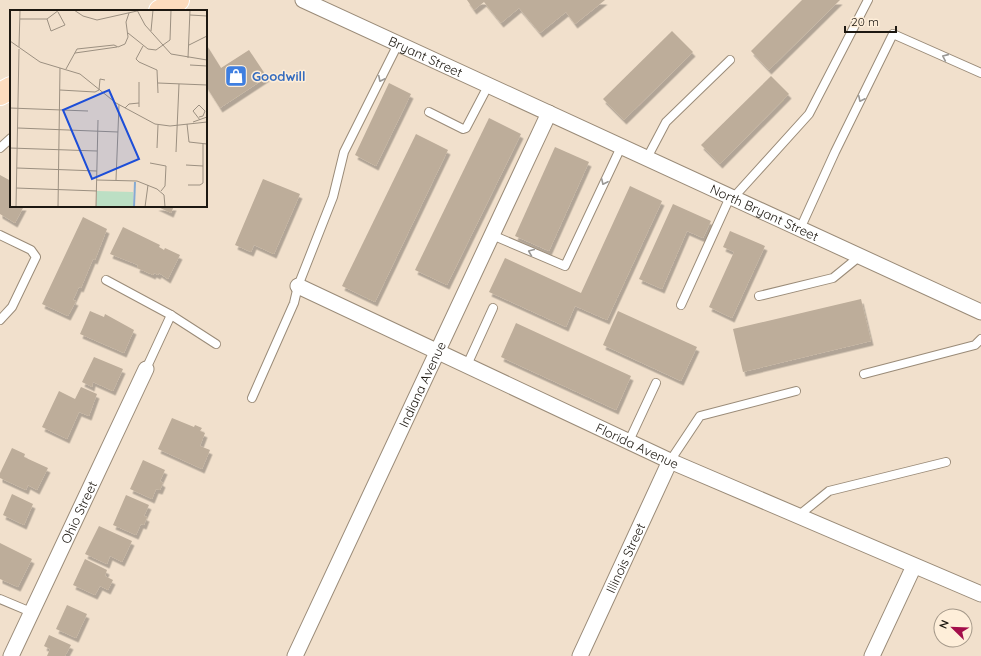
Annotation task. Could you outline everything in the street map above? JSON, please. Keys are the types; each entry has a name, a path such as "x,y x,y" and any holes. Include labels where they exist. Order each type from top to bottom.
{"main road":[{"path":"162,10 178,0"},
{"path":"0,94 10,89"}],"street":[{"name":"Bryant Street","path":"303,0 326,5 398,44 549,113"},
{"name":"North Bryant Street","path":"549,113 981,312"},
{"name":"Indiana Avenue","path":"295,656 549,113"},
{"name":"Florida Avenue","path":"298,286 670,461 981,594"},
{"name":"Ohio Street","path":"11,656 146,369"},
{"name":"Illinois Street","path":"580,656 670,461"},
{"path":"872,656 914,566"}],"lane":[{"path":"681,305 732,197 809,114 868,0"},
{"path":"800,229 835,152 893,34 981,73"},
{"path":"252,398 294,302 298,286 333,197 344,152 398,44"},
{"path":"647,158 666,122 730,60"},
{"path":"429,112 464,129 466,128 488,86"},
{"path":"0,148 10,139"},
{"path":"492,235 565,266 621,147"},
{"path":"0,235 31,250 36,257 12,307 0,320"},
{"path":"760,296 833,278 860,256"},
{"path":"106,280 171,315 216,344"},
{"path":"467,365 493,308"},
{"path":"146,369 171,315"},
{"path":"864,374 975,345 981,338"},
{"path":"629,441 656,383"},
{"path":"670,461 700,416 796,391"},
{"path":"798,516 829,491 946,462"},
{"path":"0,598 31,612"}],"building":[{"path":"467,0 605,0 575,24 566,12 540,33 519,8 501,23 484,2 474,10"},
{"path":"802,0 840,0 769,70 751,51"},
{"path":"672,31 693,52 624,120 603,99"},
{"name":"Goodwill","path":"207,46 221,68 249,50 267,77 220,108 207,88"},
{"path":"771,76 789,94 720,164 701,145"},
{"path":"389,83 411,94 376,166 355,155"},
{"path":"489,118 521,134 447,285 415,270"},
{"path":"416,134 448,150 375,302 342,286"},
{"path":"555,147 589,162 549,251 515,236"},
{"path":"0,175 10,180 10,207 23,207 15,223 0,214"},
{"path":"263,179 300,194 274,254 254,245 251,252 235,245"},
{"path":"630,186 662,201 607,320 575,306 566,327 489,292 505,258 581,293"},
{"path":"673,204 711,221 703,238 687,231 662,289 639,279"},
{"path":"158,207 174,207 171,213"},
{"path":"83,217 107,229 95,260 93,259 81,288 79,287 73,300 76,301 68,316 42,304"},
{"path":"123,227 160,245 159,247 164,250 165,248 180,255 168,279 159,273 158,275 154,273 153,275 137,268 138,265 110,254"},
{"path":"730,231 765,246 732,318 709,307 734,252 723,247"},
{"path":"861,299 871,341 743,372 733,329"},
{"path":"90,311 104,317 105,314 134,330 124,353 80,334"},
{"path":"618,311 697,347 681,381 603,345"},
{"path":"516,323 631,376 616,410 501,357"},
{"path":"94,357 123,369 113,391 93,382 92,387 82,382"},
{"path":"81,387 97,394 89,416 79,412 67,439 42,427 59,391 75,399"},
{"path":"172,418 194,427 195,425 202,428 200,431 205,433 200,446 210,450 202,469 158,449"},
{"path":"12,448 25,454 24,457 48,468 37,490 28,485 26,490 0,478 0,473"},
{"path":"143,460 165,470 160,481 163,483 160,490 156,489 152,499 130,489"},
{"path":"12,494 33,504 24,525 3,515"},
{"path":"126,495 149,505 144,516 147,517 144,525 141,524 136,535 113,525"},
{"path":"99,526 132,541 122,562 110,556 107,564 85,554"},
{"path":"0,543 32,559 18,587 0,579"},
{"path":"85,559 107,570 105,576 113,580 108,590 100,586 95,595 73,585"},
{"path":"67,605 87,614 76,638 56,629"},
{"path":"49,635 71,645 65,656 47,656 50,649 44,646"}],"place":[{"name":"Goodwill","path":"236,76"}]}
